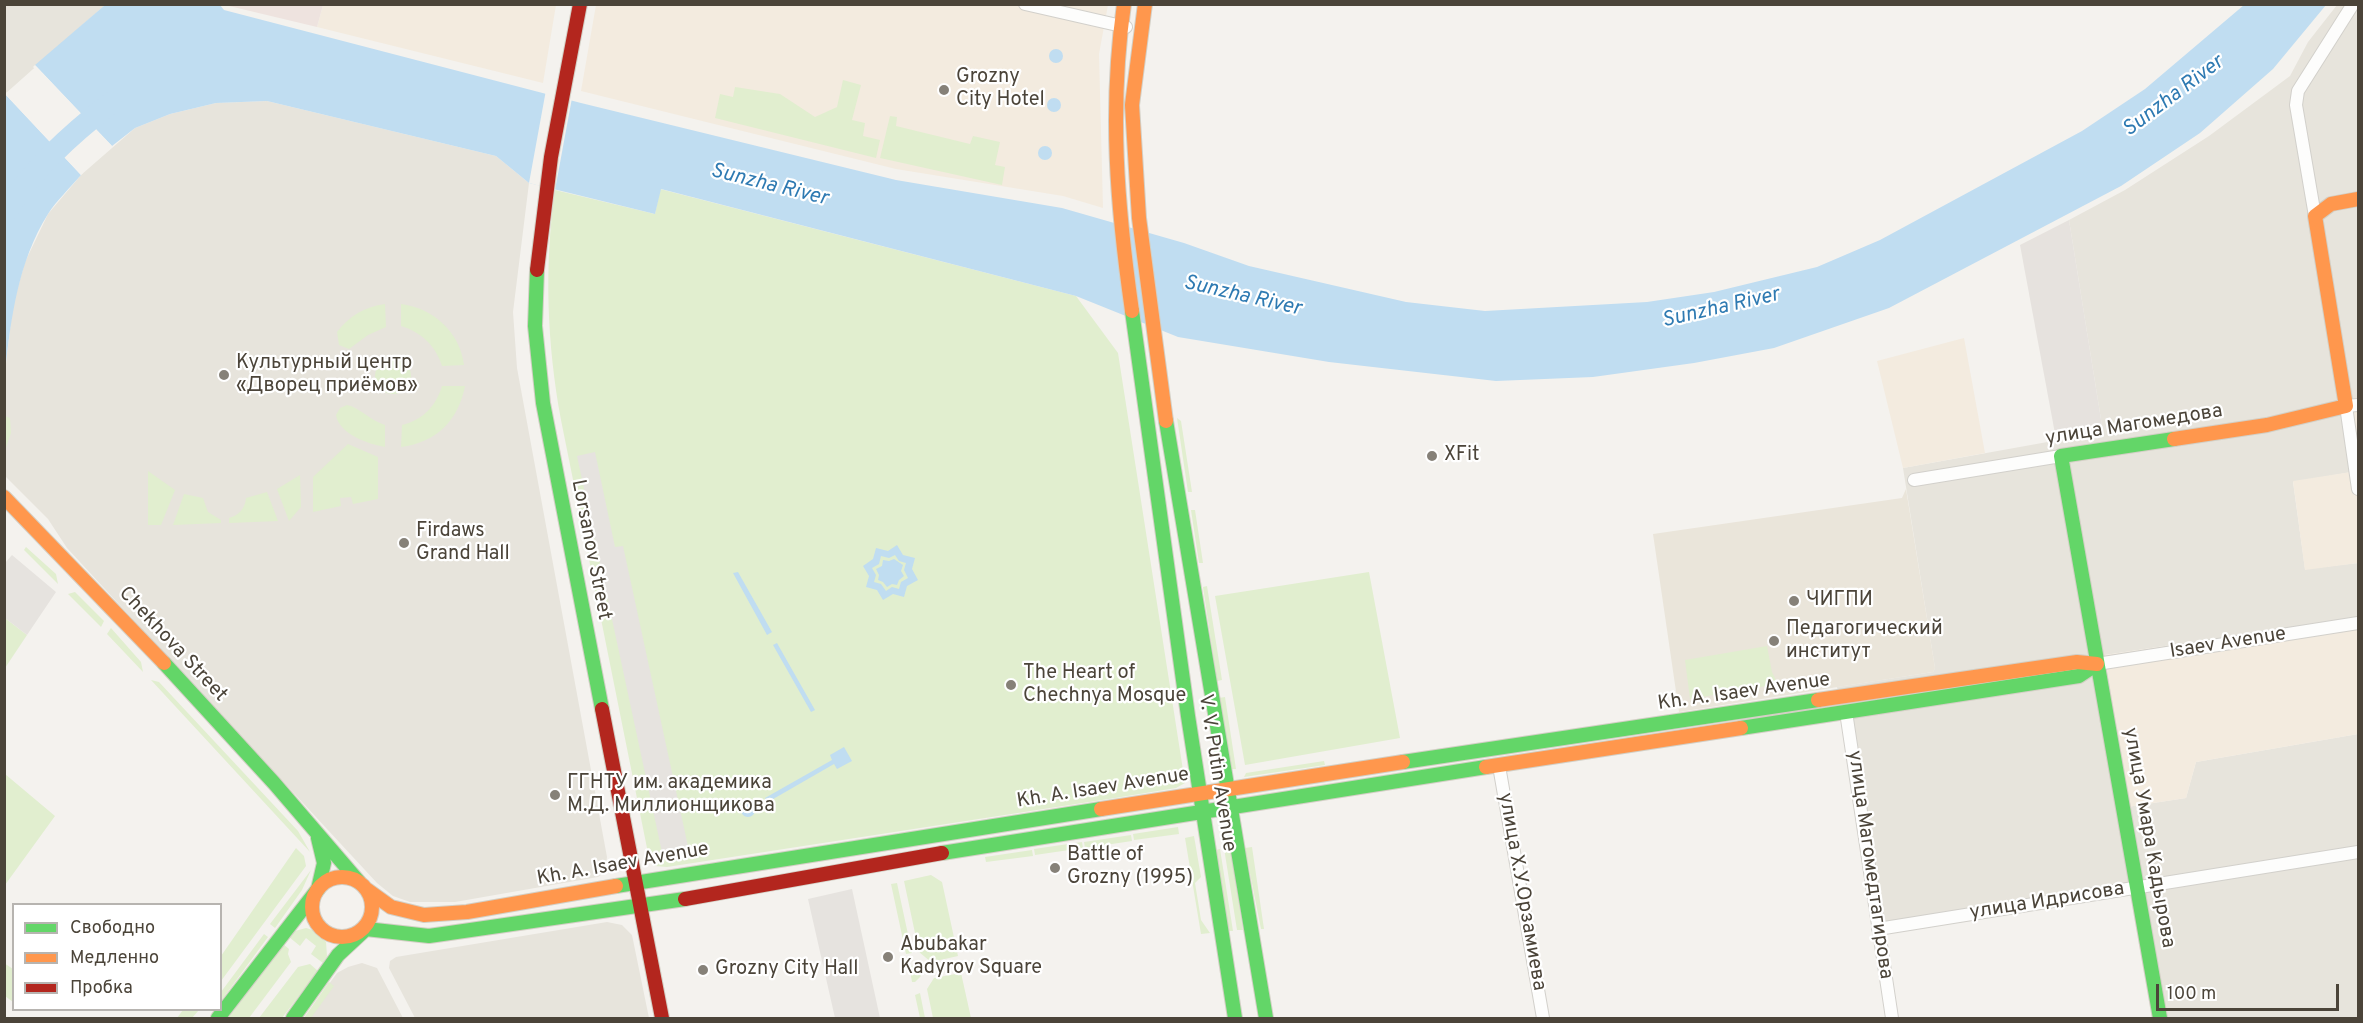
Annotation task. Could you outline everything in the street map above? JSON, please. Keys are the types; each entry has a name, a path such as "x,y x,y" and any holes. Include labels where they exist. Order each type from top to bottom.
{"main road":[{"name":"Lorsanov Street","path":"580,4 539,236 535,311 537,356 548,434 662,1018"},
{"name":"V. V. Putin Avenue","path":"1124,4 1114,65 1112,119 1120,211 1198,793 1235,1018"},
{"name":"V. V. Putin Avenue","path":"1146,4 1132,105 1139,218 1157,357 1266,1018"},
{"path":"2352,406 2314,216 2331,204 2358,199"},
{"name":"улица Магомедова","path":"2061,456 2267,425 2352,406"},
{"name":"улица Умара Кадырова","path":"2061,456 2160,1018"},
{"name":"Chekhova Street","path":"4,497 309,821"},
{"name":"Kh. A. Isaev Avenue","path":"309,821 362,886 391,909 400,913 422,915 466,912 635,882 1228,788 2077,662 2097,664"},
{"name":"Kh. A. Isaev Avenue","path":"360,931 373,928 423,936 641,907 962,849 1201,810 2079,676 2097,664"},
{"path":"1496,748 1499,766"},
{"path":"309,821 320,842 324,857 324,873 312,907 313,915 323,930 340,937 360,931"},
{"path":"218,1018 324,883 341,877 362,886 370,896 372,912 360,931 292,1018"}],"street":[{"path":"1025,4 1141,29"},
{"path":"2314,216 2296,105 2298,91 2353,4"},
{"path":"2352,406 2358,489"},
{"name":"улица Магомедова","path":"1914,480 2061,456"},
{"name":"Isaev Avenue","path":"2097,664 2358,623"},
{"name":"улица Магомедтагирова","path":"1846,712 1892,1018"},
{"name":"улица Х.У.Орзамиева","path":"1499,766 1543,1018"},
{"name":"улица Идрисова","path":"1878,929 2358,852"}],"shaded area":[{"path":"5,5 105,5 5,94"},
{"path":"225,5 323,5 317,27"},
{"path":"323,5 556,5 543,83 317,27"},
{"path":"596,5 1108,5 1099,54 1103,208 1063,196 896,169 581,91"},
{"path":"2337,5 2358,5 2358,407 2352,472 2293,482 2305,569 2358,563 2358,617 2105,655 2127,807 2186,798 2196,762 2358,734 2358,1018 2156,1018 2140,892 1874,936 1837,687 1933,672 1935,668 1903,468 2103,432 2069,220 2125,190 2209,136 2290,76 2308,42"},
{"path":"267,101 496,156 529,183 513,312 517,368 607,857 605,872 598,877 455,902 410,902 393,896 377,883 67,548 48,519 5,476 5,372 13,304 25,262 48,214 81,175 135,128 170,114 216,103"},
{"path":"2069,220 2103,432 2056,439 2020,245"},
{"path":"1964,338 1985,453 1903,468 1877,361"},
{"path":"2358,407 2358,563 2305,570 2293,481 2351,472 2342,409"},
{"path":"595,452 615,547 623,546 689,851 663,857 577,456"},
{"name":"ЧИГПИ","path":"1906,489 1935,668 1933,672 1679,712 1653,534 1902,498"},
{"path":"12,555 56,592 27,635 5,618 5,563"},
{"path":"2358,617 2358,734 2196,762 2186,798 2127,807 2105,655"},
{"path":"852,889 880,1018 835,1018 808,899"},
{"path":"607,922 622,925 632,935 649,1018 415,1018 389,968 390,961 396,957"},
{"path":"362,963 377,968 403,1018 304,1018 337,973"}],"green space":[{"path":"843,80 861,85 852,120 865,123 863,136 880,140 876,158 715,118 720,94 733,97 735,87 780,94 815,117 837,107"},
{"path":"890,116 897,117 896,126 970,144 973,136 1000,142 995,165 1005,167 1002,185 880,158"},
{"path":"660,189 1076,296 1118,353 1185,783 1176,788 1115,798 667,867 654,866 648,853 561,420 550,334 548,277 555,190 655,214"},
{"path":"385,304 386,327 368,335 349,349 339,345 337,332 347,321 364,310"},
{"path":"401,304 424,311 443,324 457,342 464,365 442,366 436,352 427,341 401,326"},
{"path":"393,358 406,363 411,376 406,389 393,394 380,389 375,376 380,363"},
{"path":"442,386 465,386 457,410 451,419 435,435 401,447 402,425 416,420 428,411"},
{"path":"347,405 385,425 385,447 363,441 343,428 336,415 340,408"},
{"path":"5,416 10,418 11,433 5,450"},
{"path":"1177,418 1181,421 1192,492 1188,492"},
{"path":"348,444 378,457 378,499 353,504 351,497 340,498 341,506 313,512 313,477"},
{"path":"148,471 175,490 161,525 148,525"},
{"path":"300,475 301,507 289,521 277,489"},
{"path":"267,492 278,521 229,523 229,518 243,508 246,498"},
{"path":"184,494 203,498 208,512 221,520 221,523 173,525"},
{"path":"1191,510 1195,510 1203,563 1199,563"},
{"path":"26,547 56,574 58,584 24,550"},
{"path":"1369,572 1400,738 1245,765 1215,596"},
{"path":"1207,586 1222,680 1217,681 1203,587"},
{"path":"75,592 104,621 101,627 68,594"},
{"path":"5,618 27,635 5,668"},
{"path":"111,628 141,662 143,672 107,634"},
{"path":"1767,646 1772,672 1778,684 1690,699 1685,660"},
{"path":"151,680 159,682 298,831 310,852"},
{"path":"1225,697 1236,769 1232,769 1219,698"},
{"path":"1324,761 1325,765 1244,777 1246,773"},
{"path":"5,774 55,816 5,885"},
{"path":"1178,827 1179,834 1134,840 1133,834"},
{"path":"1131,835 1132,841 1085,848 1084,842"},
{"path":"1194,836 1201,877 1195,883 1201,920 1210,933 1201,934 1185,838"},
{"path":"1082,842 1083,848 1035,855 1034,849"},
{"path":"1230,847 1243,930 1237,930 1224,848"},
{"path":"1252,847 1264,929 1261,929 1245,848"},
{"path":"296,848 304,856 306,866 222,980 222,955"},
{"path":"1220,849 1233,931 1228,931 1215,850"},
{"path":"1032,850 1033,856 986,862 985,857"},
{"path":"311,870 302,890 275,928 270,924"},
{"path":"931,875 942,882 958,956 931,962 919,952 904,881"},
{"path":"897,883 912,953 906,954 891,884"},
{"path":"306,928 313,930 326,942 327,956 323,963 311,954 316,946 306,938 300,946 289,937 295,931"},
{"path":"264,934 268,937 222,1000 222,991"},
{"path":"283,944 289,949 291,962 249,1018 228,1018"},
{"path":"4,963 12,968 12,1001 5,996"},
{"path":"310,964 318,971 282,1018 259,1018 298,967"},
{"path":"909,965 920,969 921,976 915,982 912,982"},
{"path":"961,973 971,1018 933,1018 927,989 934,978"},
{"path":"329,982 334,986 311,1018 304,1018"},
{"path":"920,993 925,1018 920,1018 915,995"},
{"path":"182,1011 198,1011 192,1018 177,1018"}],"water":[{"name":"Sunzha River","path":"105,5 220,5 224,10 581,103 896,180 1062,208 1184,243 1249,266 1406,302 1485,311 1647,302 1714,292 1817,267 1880,240 2082,131 2145,89 2244,5 2326,5 2273,69 2200,133 2121,186 1889,308 1774,348 1694,363 1593,377 1496,381 1329,362 1178,337 1076,296 661,189 655,214 529,183 496,156 267,101 216,103 170,114 135,128 112,146 35,65"},
{"path":"1056,49 1061,51 1063,56 1061,61 1056,63 1051,61 1049,56 1051,51"},
{"path":"5,94 81,175 48,214 29,251 13,311 5,372"},
{"path":"1054,98 1059,100 1061,105 1059,110 1054,112 1049,110 1047,105 1049,100"},
{"path":"1045,146 1050,148 1052,153 1050,158 1045,160 1040,158 1038,153 1040,148"},
{"path":"897,545 903,555 915,558 912,569 918,580 907,586 904,597 893,594 883,600 877,590 866,587 869,576 863,566 873,559 876,548 888,551","holes":["895,555 899,561 906,563 904,570 908,578 901,582 899,589 892,587 886,591 881,584 874,582 876,575 872,568 879,564 881,556 889,558"]},
{"path":"894,559 903,565 901,571 904,576 897,585 892,584 887,587 878,580 879,575 876,569 882,566 883,560"},
{"path":"738,572 772,632 767,635 733,573"},
{"path":"777,643 815,710 811,712 773,645"},
{"path":"844,747 852,761 837,769 834,764 768,802 765,798 832,760 830,755"},
{"path":"748,803 753,805 755,810 753,815 748,817 743,815 741,810 743,805"}],"pier":[{"path":"35,65 112,146 110,148 33,67"},
{"path":"546,90 572,98 555,190 529,183"},
{"path":"7,92 83,173 81,175 5,94"}],"waterway":[{"path":"4,215 26,183 52,154 111,103"}],"traffic: fast":[{"path":"537,270 535,326 543,403 602,709"},
{"path":"1132,311 1188,716 1235,1018"},
{"path":"1166,421 1266,1018"},
{"path":"2160,1018 2061,456 2174,439"},
{"path":"164,663 274,783 359,882"},
{"path":"1741,728 2079,676 2097,664"},
{"path":"1403,762 1818,700"},
{"path":"942,853 1486,767"},
{"path":"616,886 1101,809"},
{"path":"218,1018 318,889 324,863 318,838"},
{"path":"293,1018 338,955 366,929 429,936 685,899"}],"traffic: slow":[{"path":"1124,4 1119,43 1116,120 1122,234 1132,311"},
{"path":"1145,4 1132,105 1139,218 1166,421"},
{"path":"2174,439 2267,425 2346,406 2315,216 2331,204 2358,199"},
{"path":"4,497 164,663"},
{"path":"1818,700 2077,662 2097,664"},
{"path":"1486,767 1741,728"},
{"path":"1101,809 1403,762"},
{"path":"342,877 359,882 367,890 372,907 367,924 359,932 342,937 325,932 317,924 312,907 317,890 325,882 342,877"},
{"path":"366,889 391,907 424,915 467,912 616,886"}],"traffic: jam":[{"path":"537,270 551,157 580,4"},
{"path":"602,709 662,1018"},
{"path":"685,899 942,853"}],"place":[{"name":"Grozny City Hotel","path":"944,90"},
{"name":"Культурный центр «Дворец приёмов»","path":"224,375"},
{"name":"XFit","path":"1432,456"},
{"name":"Firdaws Grand Hall","path":"404,543"},
{"name":"ЧИГПИ","path":"1794,601"},
{"name":"Педагогический институт","path":"1774,641"},
{"name":"The Heart of Chechnya Mosque","path":"1011,685"},
{"name":"ГГНТУ им. академика М.Д. Миллионщикова","path":"555,795"},
{"name":"Battle of Grozny (1995)","path":"1055,868"},
{"name":"Abubakar Kadyrov Square","path":"888,957"},
{"name":"Grozny City Hall","path":"703,970"}]}
